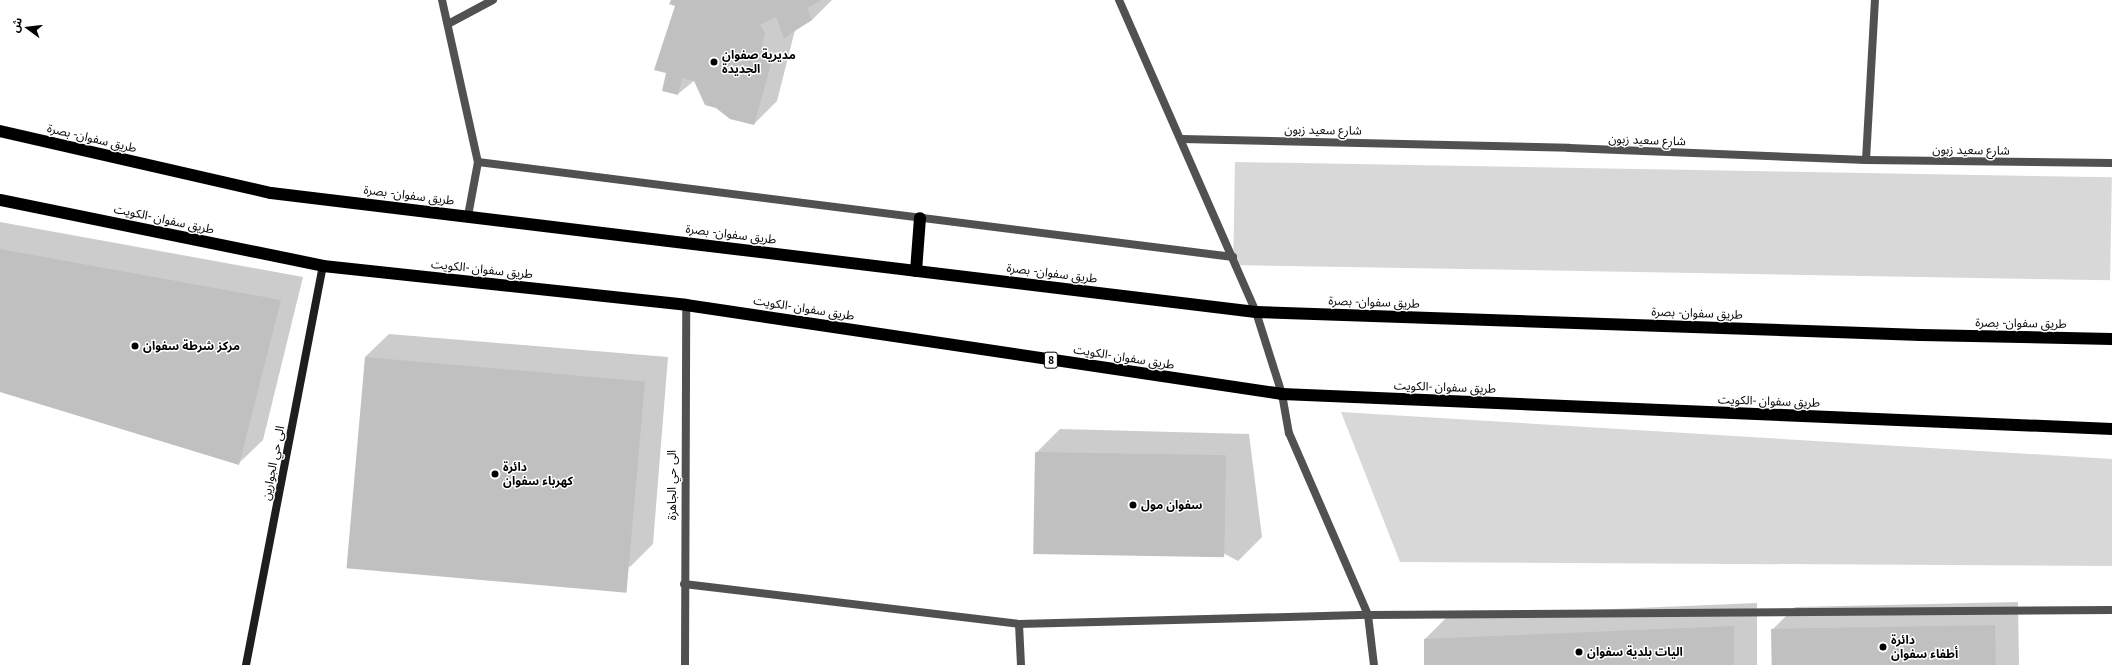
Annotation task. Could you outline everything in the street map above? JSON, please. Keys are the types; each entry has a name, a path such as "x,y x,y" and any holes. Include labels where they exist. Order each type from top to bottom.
{"highway":[{"name":"طريق سفوان- بصرة","path":"0,131 271,193 1256,312 1921,335 2112,339"},
{"name":"طريق سفوان -الكويت","path":"0,200 323,266 686,305 1282,394 2112,429"},
{"path":"916,271 920,218"}],"main road":[{"name":"الى حي الجوارين","path":"246,665 323,266"}],"street":[{"path":"442,0 478,162 468,216"},
{"path":"448,24 493,0"},
{"path":"1119,0 1182,139 1256,312 1282,394 1289,433 1368,615 1374,665"},
{"path":"1866,160 1874,0"},
{"name":"شارع سعيد زبون","path":"1182,139 1569,148 1866,160 2112,163"},
{"path":"478,162 1233,257"},
{"name":"الى حي الجاهزة","path":"685,665 684,584 686,305"},
{"path":"684,584 1019,624 1368,615 2112,610"},
{"path":"1019,624 1021,665"}],"shaded area":[{"path":"1235,162 2112,177 2110,280 1233,265"},
{"path":"1341,412 2112,459 2112,566 1400,562"}],"building":[{"name":"مديرية صفوان الجديدة","path":"671,0 822,0 807,8 812,20 784,38 776,17 760,25 765,33 761,51 774,54 754,125 730,119 716,108 705,105 694,81 682,78 678,95 662,91 666,73 654,70 675,6 669,4"},
{"name":"مركز شرطة سفوان","path":"0,249 281,300 239,465 0,392"},
{"name":"دائرة كهرباء سفوان","path":"365,357 645,381 626,593 347,568"},
{"name":"سفوان مول","path":"1035,452 1226,455 1224,557 1033,554"},
{"name":"دائرة أطفاء سفوان","path":"1995,625 1996,665 1772,665 1771,629"},
{"name":"اليات بلدية سفوان","path":"1734,626 1734,665 1424,665 1424,639"}],"place":[{"name":"مديرية صفوان الجديدة","path":"714,62"},
{"name":"مركز شرطة سفوان","path":"135,346"},
{"name":"دائرة كهرباء سفوان","path":"495,474"},
{"name":"سفوان مول","path":"1133,505"},
{"name":"دائرة أطفاء سفوان","path":"1883,647"},
{"name":"اليات بلدية سفوان","path":"1579,652"}]}
